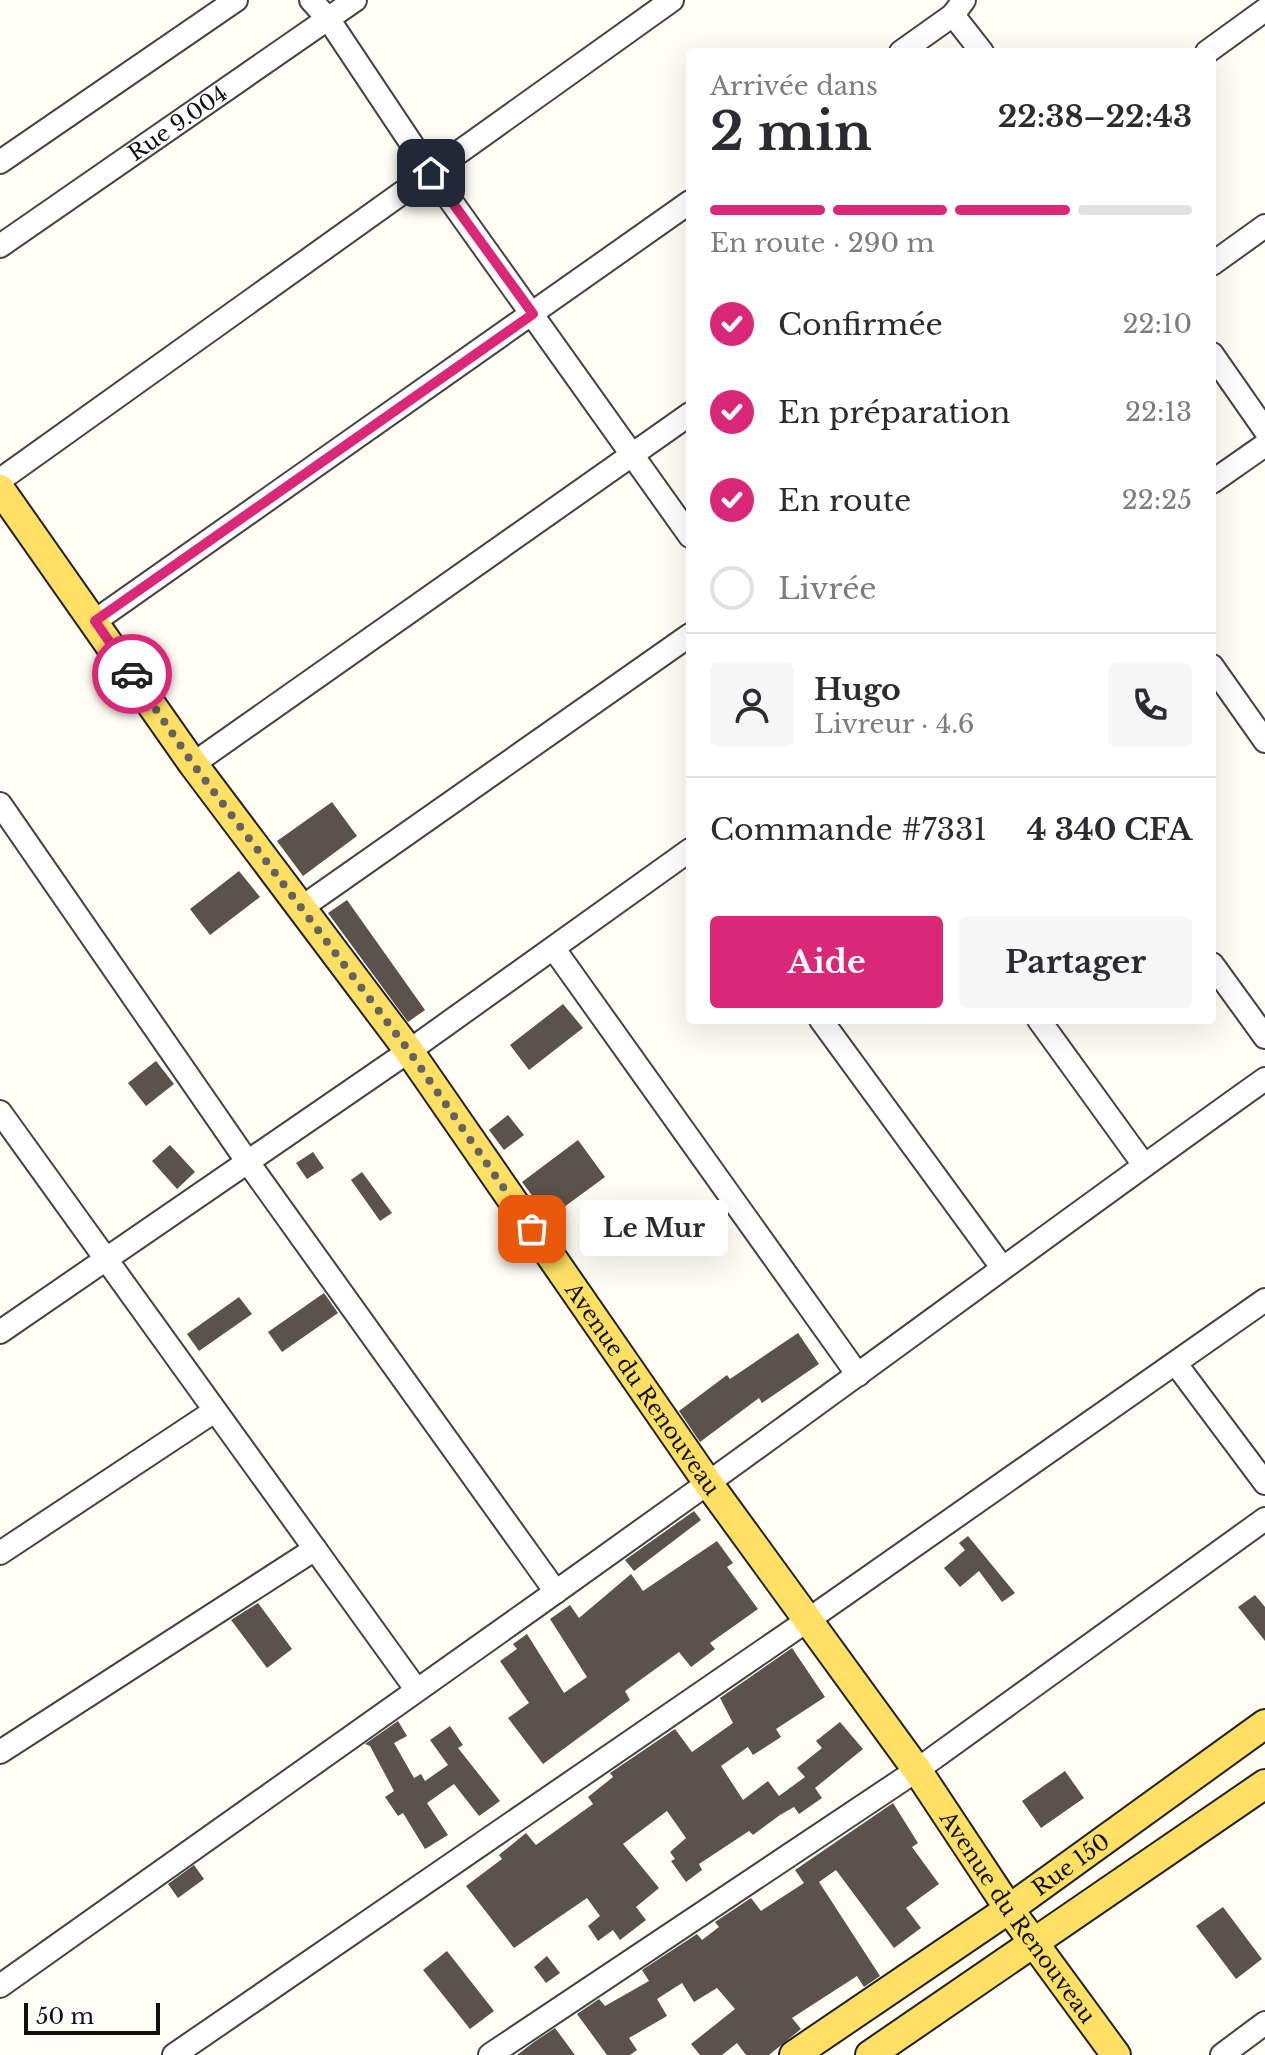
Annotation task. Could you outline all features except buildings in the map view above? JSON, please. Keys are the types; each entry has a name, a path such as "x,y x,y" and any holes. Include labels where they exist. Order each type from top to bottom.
{"main road":[{"name":"Avenue du Renouveau","path":"0,489 193,764 409,1051 708,1483 917,1770 1009,1909 1116,2055"},
{"name":"Rue 150","path":"794,2055 1009,1909 1265,1724"},
{"name":"Rue 150","path":"870,2055 1265,1784"}],"street":[{"path":"0,162 236,0"},
{"path":"311,0 329,20 431,173 686,530"},
{"name":"Rue 9.004","path":"0,246 355,0"},
{"path":"0,480 672,0"},
{"path":"906,48 959,7 980,48"},
{"path":"1213,48 1265,10"},
{"path":"95,621 686,205"},
{"path":"1216,261 1265,226"},
{"path":"1216,360 1265,430"},
{"path":"193,764 686,417"},
{"path":"1216,479 1265,445"},
{"path":"301,908 686,638"},
{"path":"1216,672 1265,741"},
{"path":"0,804 247,1161 556,1592"},
{"path":"0,1332 409,1051 686,853"},
{"path":"554,949 858,1375"},
{"path":"1216,970 1265,1037"},
{"path":"824,1024 1001,1266"},
{"path":"1042,1024 1144,1165"},
{"path":"0,1986 556,1592 858,1375 1001,1266 1265,1079"},
{"path":"1,1117 109,1259 213,1412 416,1689"},
{"path":"174,2055 808,1620 1265,1300"},
{"path":"1176,1364 1265,1483"},
{"path":"0,1553 213,1412"},
{"path":"490,2055 917,1770 1265,1519"},
{"path":"0,1752 315,1549"},
{"path":"1222,2055 1265,2023"}],"way so far":[{"path":"132,674 193,764 409,1051 532,1229"}],"place":[{"name":"Le Mur","path":"532,1229"}],"route":[{"path":"132,674 95,621 533,314 431,173"}]}
